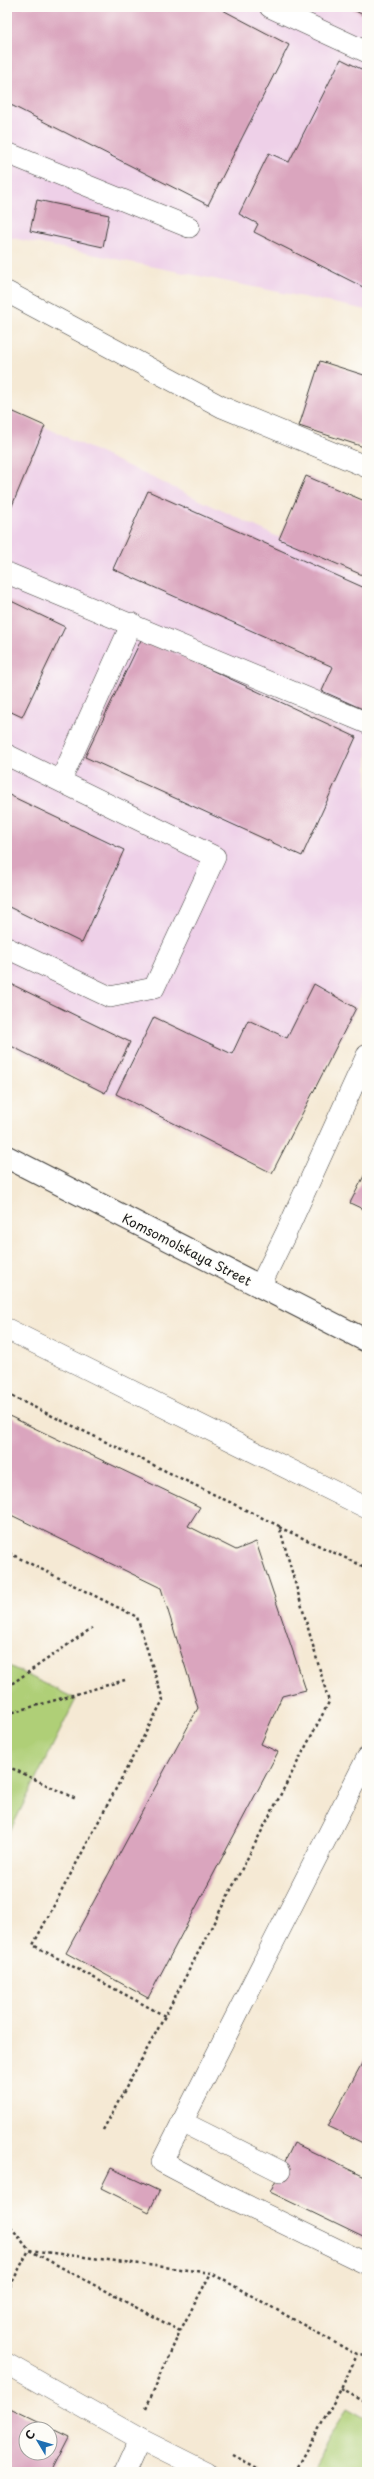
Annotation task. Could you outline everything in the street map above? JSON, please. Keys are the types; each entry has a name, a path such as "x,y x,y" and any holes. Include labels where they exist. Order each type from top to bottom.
{"main road":[{"name":"Komsomolskaya Street","path":"7,1157 367,1340"}],"lane":[{"path":"270,7 367,52"},
{"path":"7,153 189,227"},
{"path":"7,292 222,407 367,467"},
{"path":"7,573 132,623 367,722"},
{"path":"61,780 132,623"},
{"path":"7,755 61,780 215,857 154,988 110,997 7,948"},
{"path":"260,1286 286,1233 367,1055"},
{"path":"7,1329 367,1508"},
{"path":"367,1758 162,2162 221,2193 367,2264"},
{"path":"182,2122 280,2171"},
{"path":"7,2364 133,2434 206,2472"},
{"path":"125,2472 133,2434"}],"path":[{"path":"7,1394 367,1568"},
{"path":"103,2130 165,2016 329,1702 279,1526"},
{"path":"7,1552 137,1617 163,1700 33,1945 165,2016"},
{"path":"7,1687 92,1628"},
{"path":"7,1714 125,1680"},
{"path":"7,1766 76,1799"},
{"path":"7,2222 29,2250 180,2330"},
{"path":"29,2250 211,2273 357,2355 367,2356"},
{"path":"7,2292 29,2250"},
{"path":"133,2434 146,2410 180,2330 211,2273"},
{"path":"295,2472 341,2389 357,2355"},
{"path":"341,2389 367,2403"}],"shaded area":[{"path":"7,7 367,7 367,310 7,237"},
{"path":"7,409 367,579 367,979 356,1008 272,1173 116,1094 105,1093 7,1044"}],"green space":[{"path":"7,1665 76,1699 7,1837"},
{"path":"347,2408 367,2419 367,2472 311,2472"}],"building":[{"path":"7,7 217,7 289,45 208,205 7,103"},
{"path":"348,7 367,7 367,17"},
{"path":"341,59 367,72 367,289 254,232 258,224 239,214 269,153 289,162"},
{"path":"37,200 109,215 103,247 30,231"},
{"path":"320,361 367,376 367,448 299,426"},
{"path":"7,409 45,426 7,518"},
{"path":"306,476 367,502 367,577 279,539"},
{"path":"148,491 367,589 367,711 322,691 333,667 113,569"},
{"path":"7,599 65,627 22,717 7,710"},
{"path":"142,638 356,737 302,856 85,757"},
{"path":"7,794 124,850 82,943 7,906"},
{"path":"7,982 130,1042 105,1093 7,1044"},
{"path":"314,984 356,1008 272,1173 116,1094 154,1017 232,1054 248,1020 287,1038"},
{"path":"367,1170 367,1211 350,1203"},
{"path":"7,1415 200,1507 188,1526 236,1550 256,1542 306,1690 282,1696 261,1744 278,1752 148,1998 66,1953 198,1708 161,1588 7,1513"},
{"path":"367,2054 367,2145 328,2126"},
{"path":"294,2143 367,2178 367,2239 270,2192"},
{"path":"111,2168 159,2191 149,2212 101,2188"},
{"path":"7,2407 36,2421 18,2421 18,2461 57,2461 51,2472 7,2472"},
{"path":"58,2432 69,2437 58,2458"}]}
